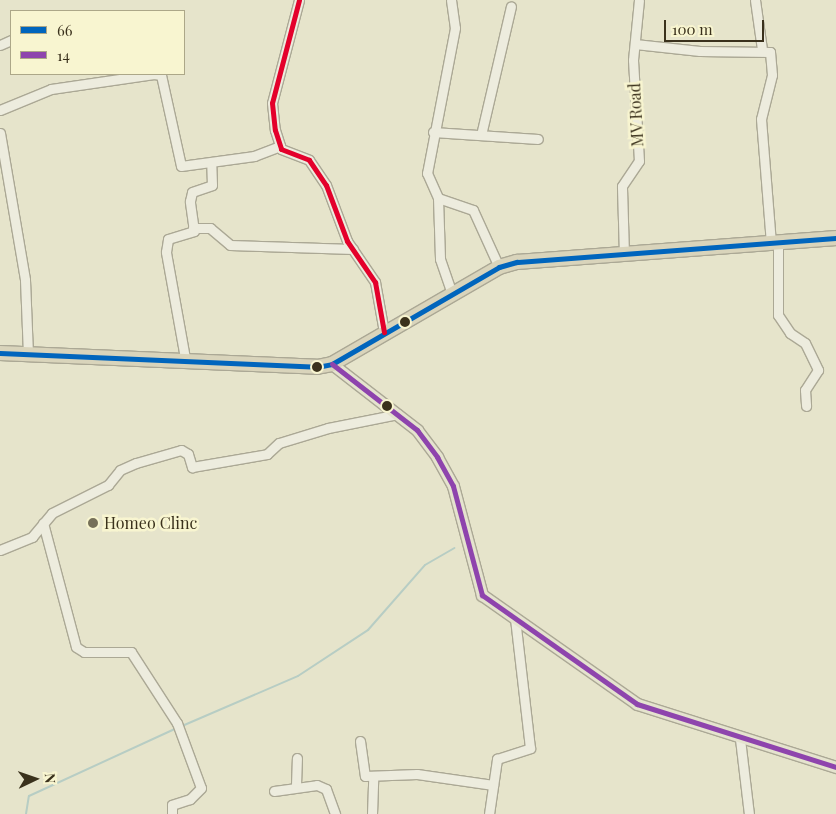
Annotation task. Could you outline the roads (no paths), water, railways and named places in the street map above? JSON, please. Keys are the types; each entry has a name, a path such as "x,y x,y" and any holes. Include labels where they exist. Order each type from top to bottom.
{"highway":[{"path":"0,353 332,364 498,267 540,258 624,255 836,238"}],"main road":[{"path":"332,364 417,430 453,486 482,595 622,696 740,739 836,767"}],"street":[{"path":"280,146 272,103 299,0"},
{"path":"451,0 455,28 433,132 427,174 438,198 440,259 452,293"},
{"name":"MV Road","path":"624,255 622,186 638,161 635,44 639,0"},
{"path":"755,0 762,49"},
{"path":"481,135 512,6"},
{"path":"635,44 700,52 762,49 770,52 772,74 761,119 775,244 778,315 790,333 805,343 818,370 805,390 806,406"},
{"path":"0,110 51,89 161,75 177,163 211,162 254,156 280,146 308,160 319,172 353,249 375,282 384,332"},
{"path":"433,132 538,139"},
{"path":"0,133 25,280 28,354"},
{"path":"193,228 190,202 192,192 212,185 211,162"},
{"path":"438,198 473,210 498,267"},
{"path":"185,358 166,252 168,239 193,228 210,228 230,245 353,249"},
{"path":"0,550 32,537 52,513 108,485 120,470 145,461 182,450 188,454 192,467 267,454 280,443 328,428 398,414"},
{"path":"44,523 76,647 84,652 131,652 178,727 202,788 190,799 172,805 172,814"},
{"path":"489,814 497,759 530,748 514,618"},
{"path":"740,739 749,814"},
{"path":"360,741 363,772 373,779 416,774 493,785"},
{"path":"296,785 297,758"},
{"path":"372,814 373,779"},
{"path":"274,791 296,785 326,789 335,814"}],"waterway":[{"path":"182,726 298,676 368,630 425,565 454,548"},
{"path":"26,814 29,796 175,729"}],"place":[{"name":"Homeo Clinc","path":"93,523"}]}
